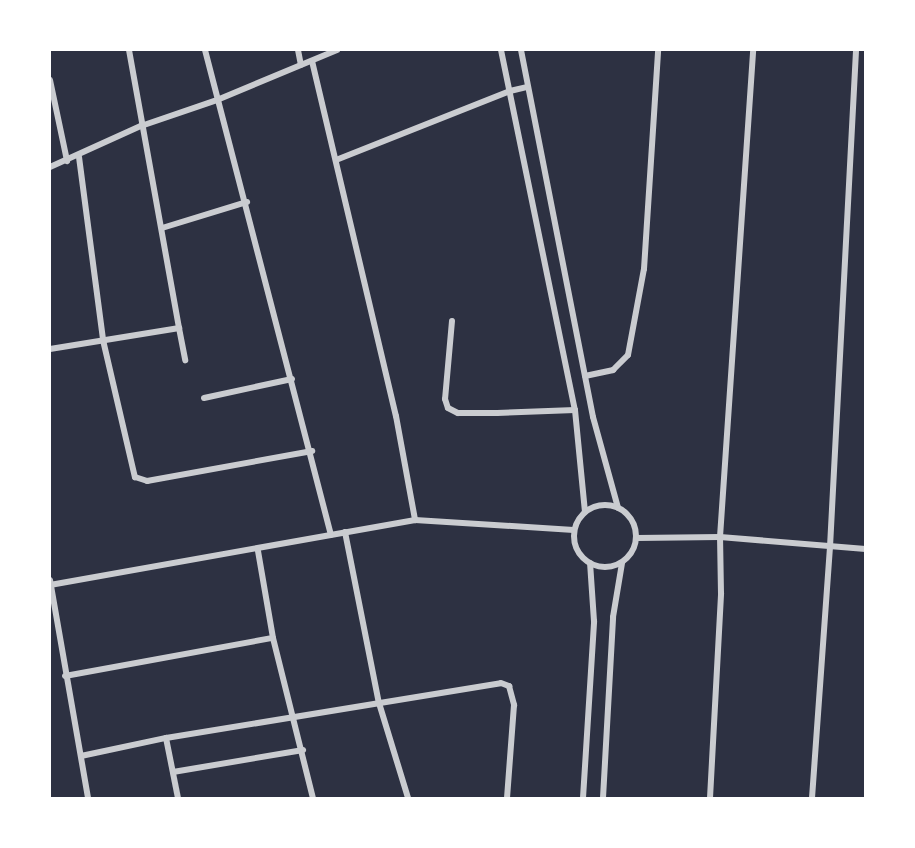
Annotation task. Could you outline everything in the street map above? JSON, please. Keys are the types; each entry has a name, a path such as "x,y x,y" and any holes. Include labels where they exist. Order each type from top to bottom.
{"street":[{"path":"129,50 141,126 154,169 185,360"},
{"path":"205,50 216,100 247,202 312,451 331,534"},
{"path":"298,50 302,64"},
{"path":"50,167 79,157 141,126 216,100 337,50"},
{"path":"501,50 575,410 585,512"},
{"path":"521,50 585,376 618,508 632,520 637,538 635,548 622,563 613,616 603,798"},
{"path":"585,376 613,370 628,355 644,269 658,50"},
{"path":"710,798 722,593 720,537 753,50"},
{"path":"812,798 830,547 856,50"},
{"path":"312,61 396,416 415,520"},
{"path":"50,80 67,161"},
{"path":"336,160 510,91 528,87"},
{"path":"79,157 103,340 132,471 139,480 312,451"},
{"path":"162,228 247,202"},
{"path":"452,321 445,399 448,408 458,413 575,410"},
{"path":"50,349 179,328"},
{"path":"204,398 292,379"},
{"path":"618,508 596,506 585,512 574,530 577,549 590,563 600,567 622,563"},
{"path":"50,585 258,550 331,534 415,520 574,530"},
{"path":"345,532 379,703 408,798"},
{"path":"637,538 720,537 866,549"},
{"path":"258,550 273,638 292,718 303,750 313,798"},
{"path":"583,798 594,621 590,563"},
{"path":"50,580 88,798"},
{"path":"65,676 273,638"},
{"path":"81,756 166,738 379,703 488,682 509,686 514,705 507,798"},
{"path":"166,738 178,798"},
{"path":"173,772 303,750"}]}
